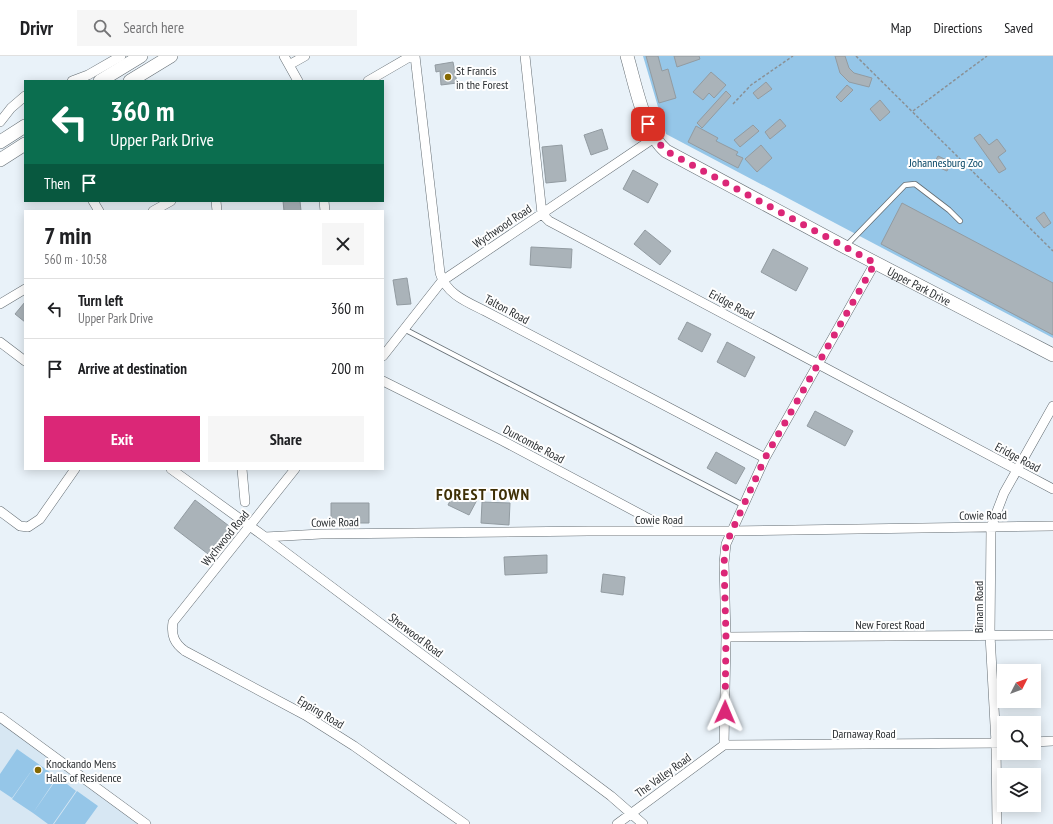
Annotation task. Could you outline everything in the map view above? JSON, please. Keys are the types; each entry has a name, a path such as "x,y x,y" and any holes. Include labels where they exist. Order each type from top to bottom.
{"main road":[{"path":"102,80 141,56"},
{"path":"132,80 171,56"},
{"name":"Upper Park Drive","path":"627,56 654,138 660,146 875,263 1053,355"},
{"path":"0,142 24,127"},
{"path":"0,160 24,145"}],"street":[{"path":"75,80 88,75 121,56"},
{"path":"284,56 297,80"},
{"path":"289,65 305,56"},
{"path":"370,80 411,56"},
{"path":"415,56 442,281"},
{"path":"525,56 542,214"},
{"path":"0,122 11,108 24,97"},
{"name":"Wychwood Road","path":"384,355 442,281 654,138"},
{"path":"156,210 169,202"},
{"name":"Eridge Road","path":"542,214 548,221 562,230 732,318 930,425 1053,489"},
{"path":"724,745 726,637 724,563 726,544 730,531 765,458 819,365 875,263"},
{"name":"Talton Road","path":"442,281 455,295 765,458"},
{"path":"0,304 24,290"},
{"path":"0,342 24,360"},
{"name":"Duncombe Road","path":"384,381 496,437 671,531"},
{"name":"Birnam Road","path":"998,716 990,635 991,527 1004,493 1053,406"},
{"path":"0,511 20,526 28,528 35,524 74,470"},
{"name":"Sherwood Road","path":"173,470 265,537 632,813 644,824"},
{"path":"242,470 245,502"},
{"name":"Wychwood Road","path":"173,622 294,470"},
{"name":"Cowie Road","path":"265,537 360,534 730,531 1053,526"},
{"name":"Epping Road","path":"173,622 173,638 177,646 252,686 354,746 465,824"},
{"name":"New Forest Road","path":"726,637 1053,635"},
{"path":"0,717 146,824"},
{"path":"1041,742 1053,741"},
{"name":"Darnaway Road","path":"724,745 997,743"},
{"name":"The Valley Road","path":"617,824 724,745"},
{"name":"Birnam Road","path":"998,824 1000,760"}],"lane":[{"path":"845,247 905,185 915,184 960,221"},
{"path":"404,329 743,506"}],"path":[{"path":"733,104 751,85 792,56"},
{"path":"856,56 1053,251"},
{"path":"912,111 987,56"}],"shaded area":[{"name":"Knockando Mens Halls of Residence","path":"0,716 152,824 0,824"}],"green space":[{"name":"Johannesburg Zoo","path":"643,56 1053,56 1053,338 666,134"},
{"path":"17,749 37,763 12,798 0,790 0,774"},
{"path":"37,763 57,777 33,813 12,799"},
{"path":"58,777 76,791 53,824 48,824 33,813"},
{"path":"77,791 98,806 85,824 54,824"}],"building":[{"path":"646,56 658,56 662,71 668,69 676,98 659,103"},
{"path":"674,56 699,56 700,59 677,67"},
{"path":"835,56 845,56 849,68 854,73 872,78 869,87 849,82 840,73"},
{"name":"St Francis in the Forest","path":"453,62 457,83 441,85 440,71 436,72 435,65"},
{"path":"711,72 726,85 714,98 709,93 703,100 693,92"},
{"path":"766,82 772,89 758,99 753,93"},
{"path":"847,85 853,90 841,102 836,97"},
{"path":"726,91 731,96 702,128 697,123"},
{"path":"880,100 890,112 880,121 870,109"},
{"path":"780,119 786,126 770,139 765,132"},
{"path":"753,125 759,131 740,147 734,140"},
{"path":"696,126 718,138 716,141 738,152 736,155 743,158 738,168 688,142"},
{"path":"602,129 608,149 591,155 584,135"},
{"path":"980,134 989,145 997,139 1006,151 998,157 1006,169 999,173 974,138"},
{"path":"562,145 566,181 546,183 542,147"},
{"path":"761,145 772,158 757,172 745,159"},
{"path":"938,156 951,162 947,171 933,165"},
{"path":"633,170 658,184 648,203 623,189"},
{"path":"283,202 300,202 301,210 284,210"},
{"path":"902,203 1053,283 1053,335 881,244"},
{"path":"1044,212 1051,223 1044,228 1036,218"},
{"path":"645,230 671,251 660,265 634,244"},
{"path":"531,247 572,249 571,268 530,265"},
{"path":"773,249 808,268 796,291 761,272"},
{"path":"407,278 411,304 397,305 393,280"},
{"path":"24,303 24,321 15,314"},
{"path":"687,322 711,334 702,352 678,339"},
{"path":"727,342 755,357 745,377 717,362"},
{"path":"815,411 853,431 845,446 807,426"},
{"path":"716,452 745,468 736,484 707,468"},
{"path":"456,489 477,500 469,515 448,505"},
{"path":"195,500 233,529 212,557 174,528"},
{"path":"482,502 510,503 509,525 481,523"},
{"path":"331,503 369,503 369,523 331,523"},
{"path":"547,555 547,573 505,575 504,557"},
{"path":"603,574 625,577 623,595 601,592"}],"place":[{"name":"St Francis in the Forest","path":"448,77"},
{"name":"Knockando Mens Halls of Residence","path":"38,770"}],"district":[{"name":"FOREST TOWN","path":"483,494"}],"route":[{"path":"648,124 654,138 666,151 875,263 819,365 765,458 730,531 726,544 724,563 726,637 725,712"}]}
